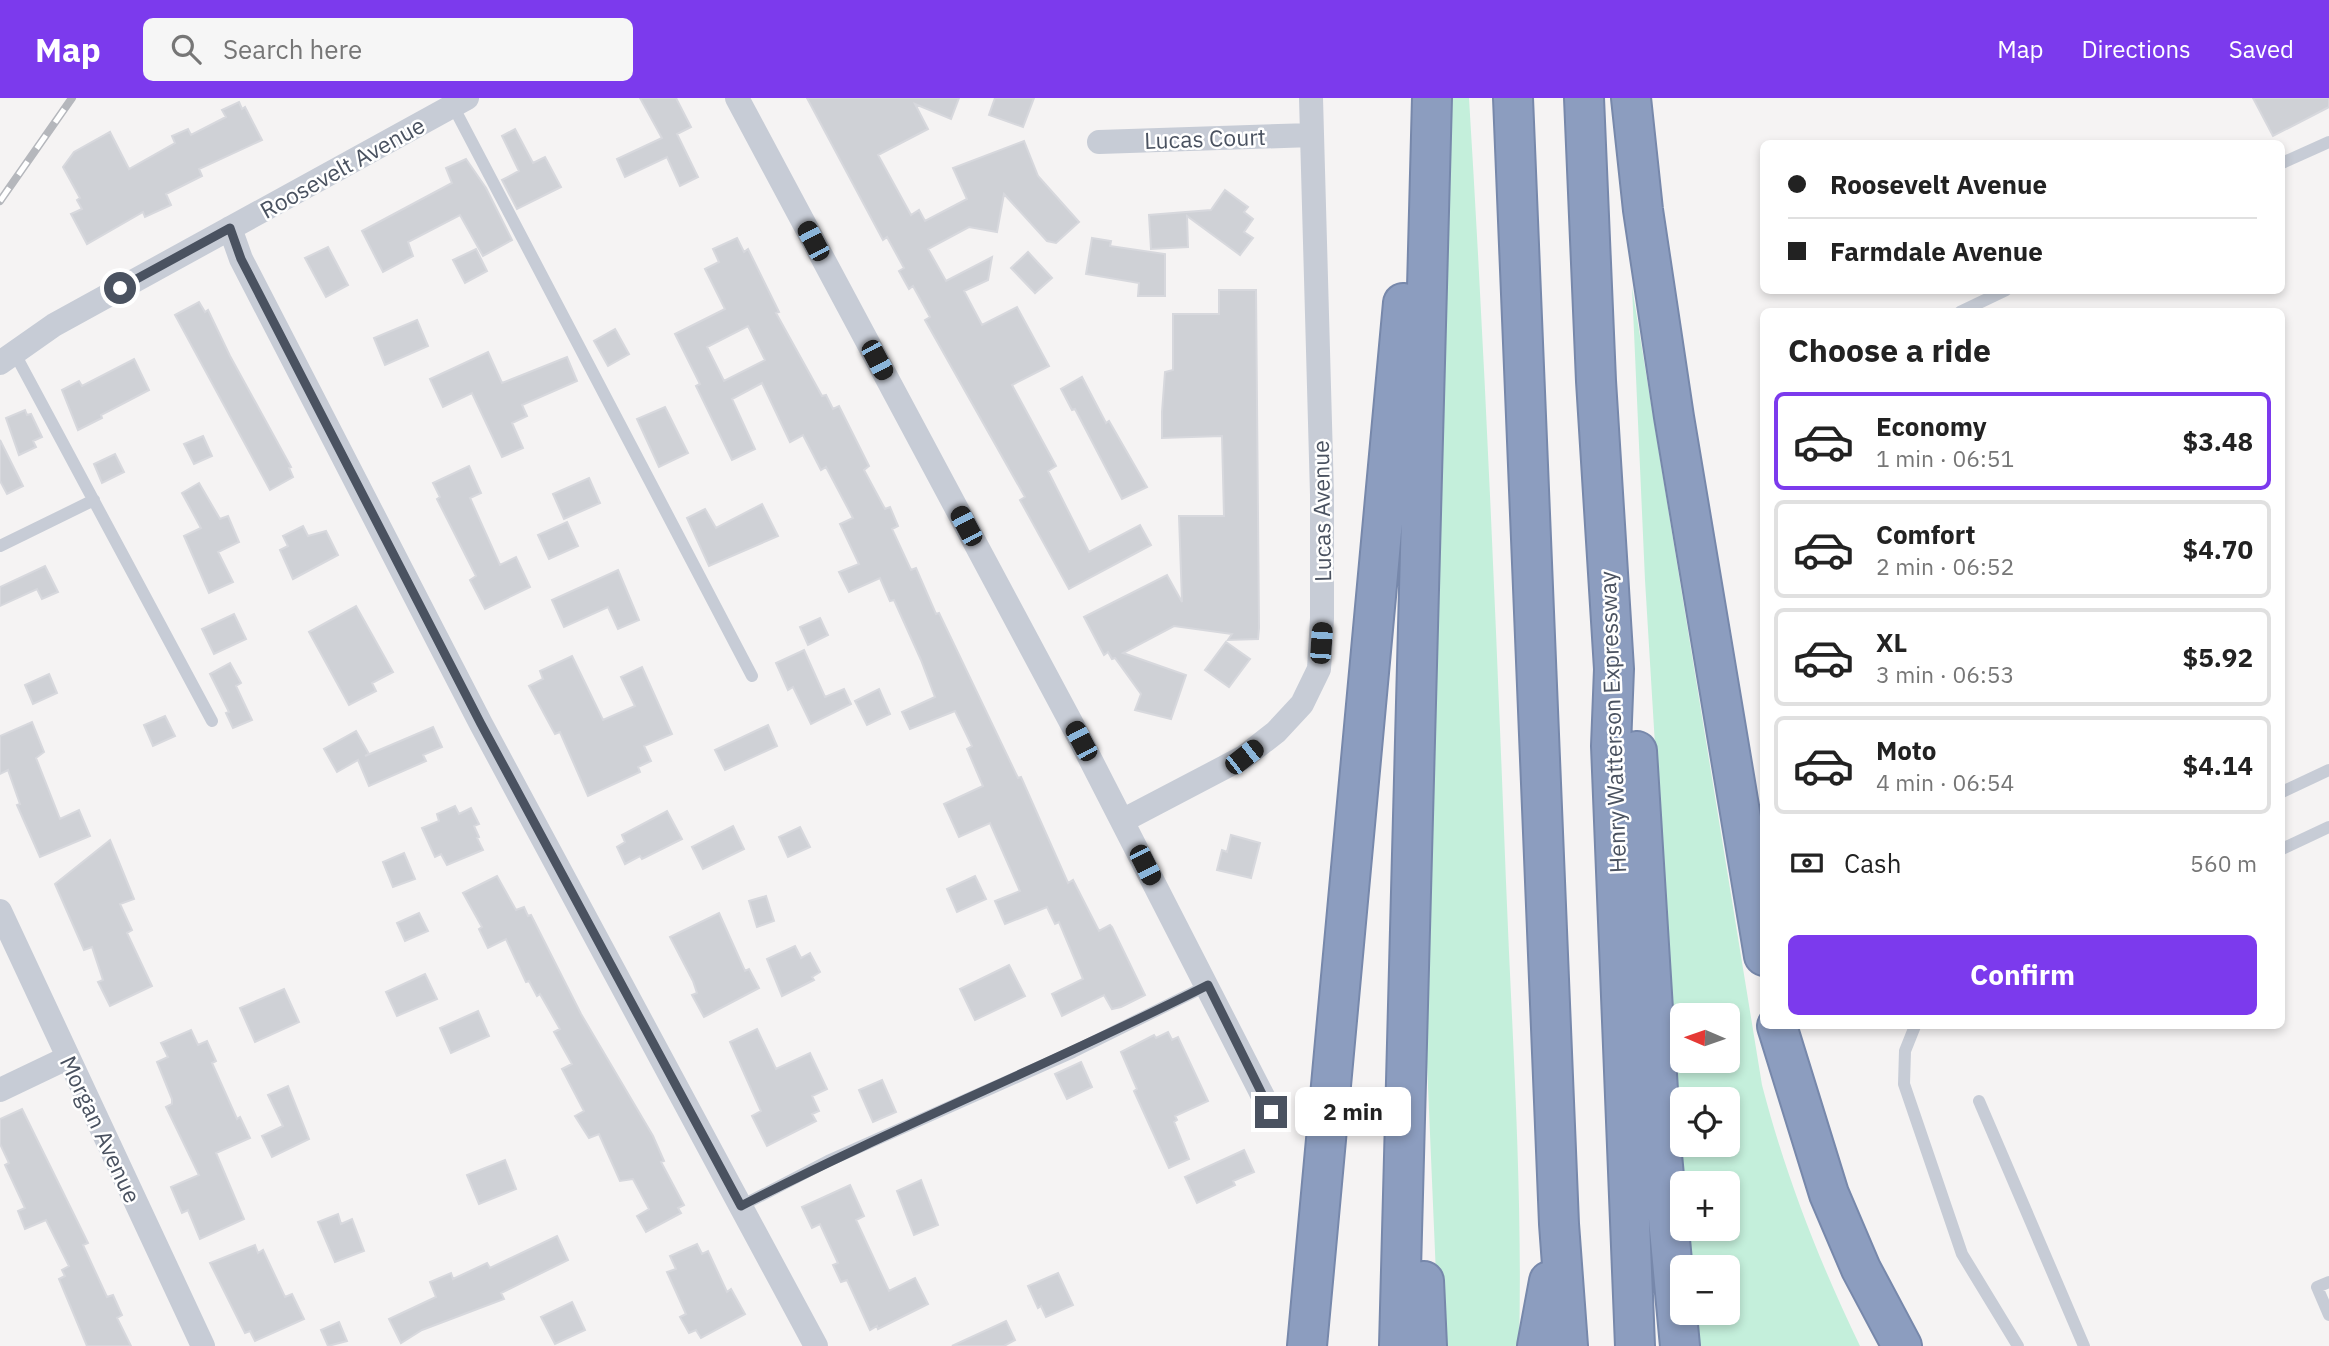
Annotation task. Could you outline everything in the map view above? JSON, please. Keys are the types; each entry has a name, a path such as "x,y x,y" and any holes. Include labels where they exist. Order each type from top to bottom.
{"highway":[{"path":"1399,1346 1432,98"},
{"path":"1513,98 1559,1224 1568,1346"},
{"name":"Henry Watterson Expressway","path":"1584,98 1596,381 1614,669 1611,746 1635,1346"},
{"path":"1631,98 1643,210 1674,418 1760,932"},
{"path":"1307,1346 1406,272 1429,211"},
{"path":"1614,669 1636,745 1662,1155 1680,1346"},
{"path":"1776,1029 1772,1069 1791,1150 1833,1266 1872,1346"},
{"path":"1777,1029 1829,1194 1867,1281 1902,1346"},
{"path":"1402,1199 1422,1251 1427,1346"},
{"path":"1537,1346 1559,1224"}],"street":[{"path":"737,98 1122,821 1271,1112"},
{"name":"Lucas Avenue","path":"1122,821 1244,757 1276,732 1301,704 1319,669 1322,618 1322,495 1311,98"},
{"name":"Roosevelt Avenue","path":"7,357 54,325 460,102"},
{"name":"Lucas Court","path":"1099,142 1312,135"},
{"path":"230,228 241,259 360,494 816,1346"},
{"name":"Morgan Avenue","path":"0,911 203,1346"},
{"path":"0,1090 67,1058"}],"lane":[{"path":"460,102 752,677"},
{"path":"2285,162 2329,142"},
{"path":"1968,308 1998,294"},
{"path":"7,357 94,500 212,721"},
{"path":"0,546 94,500"},
{"path":"2285,791 2329,770"},
{"path":"2285,848 2329,827"},
{"path":"741,1206 828,1161 1073,1052 1208,985"},
{"path":"1914,1029 1905,1051 1904,1084 1962,1254 2018,1346"},
{"path":"1979,1101 2084,1346"},
{"path":"2329,1282 2317,1287 2329,1315"}],"green space":[{"path":"1447,98 1469,98 1475,196 1516,1114 1520,1230 1519,1346 1439,1346 1425,1016"},
{"path":"1632,287 1762,1085 1805,1218 1860,1346 1693,1346 1691,1325 1740,1325 1740,1255 1686,1255 1685,1241 1740,1241 1740,1171 1681,1171 1680,1157 1740,1157 1740,1087 1676,1087 1675,1073 1740,1073 1740,1003 1671,1003 1645,580"}],"building":[{"path":"640,98 676,98 691,127 677,134 698,177 680,186 667,157 625,177 617,159 662,138"},
{"path":"807,98 959,98 951,119 915,104 928,129 878,155 911,215 919,210 925,221 967,199 953,168 1024,141 1038,176 1079,222 1056,243 1047,241 1004,194 997,232 969,227 928,249 946,281 992,257 988,280 964,291 982,325 1017,307 1049,366 1012,385 1056,466 1048,471 1089,552 1140,525 1151,545 1069,589 1020,500 1025,497 925,320 930,317 913,286 909,289 899,271 904,268 887,237 883,240"},
{"path":"995,98 1034,98 1023,127 989,115"},
{"path":"2253,98 2329,98 2329,107 2273,136"},
{"path":"239,102 242,109 245,107 262,140 199,169 202,176 166,194 171,205 145,217 143,212 87,244 71,214 82,209 77,200 80,198 63,167 74,152 110,132 129,169 175,143 172,136 188,129 191,135 226,117 222,110"},
{"path":"515,129 533,163 545,157 561,187 517,209 502,180 519,171 502,136"},
{"path":"466,159 486,188 512,240 483,256 460,215 408,242 413,256 383,272 362,231 452,183 446,168"},
{"path":"1225,190 1248,207 1244,212 1253,219 1244,232 1253,238 1240,255 1187,216 1188,247 1151,249 1149,215 1211,210"},
{"path":"737,238 744,252 748,249 779,312 776,313 822,396 826,395 833,409 839,406 869,466 864,470 885,509 890,507 898,526 892,529 911,570 916,568 936,614 939,613 1018,778 1021,777 1068,883 1073,880 1099,931 1110,925 1112,927 1145,995 1112,1009 1104,995 1062,1016 1052,994 1083,979 1059,922 1055,924 1047,907 1005,924 995,901 1020,891 990,823 959,837 944,804 983,786 967,749 972,746 955,711 910,729 902,712 935,697 921,660 894,600 890,601 880,578 849,592 839,572 859,564 840,524 853,518 826,467 821,470 803,435 790,442 762,383 732,399 755,449 732,460 696,386 700,384 675,334 725,309 705,269 719,262 713,249","holes":["748,326 765,360 724,381 707,347"]},
{"path":"1092,238 1111,241 1110,246 1165,254 1165,296 1138,296 1139,283 1086,274"},
{"path":"328,247 348,285 326,297 305,258"},
{"path":"476,249 487,271 465,283 453,260"},
{"path":"1028,252 1052,278 1035,293 1011,268"},
{"path":"1219,290 1256,290 1258,639 1228,640 1232,634 1174,626 1123,653 1186,675 1171,719 1135,710 1141,694 1115,658 1112,659 1108,652 1104,655 1084,617 1167,575 1182,602 1179,516 1224,516 1222,436 1162,438 1165,372 1173,370 1173,314 1219,314"},
{"path":"199,302 205,312 208,310 291,467 289,468 293,477 270,490 175,315"},
{"path":"417,320 428,346 385,365 374,338"},
{"path":"615,329 629,354 608,366 594,341"},
{"path":"488,352 502,383 567,357 577,381 522,405 527,416 512,423 523,448 502,457 472,393 443,407 430,379"},
{"path":"134,359 149,390 78,430 62,390 79,381 82,386"},
{"path":"1082,377 1106,423 1109,421 1147,487 1122,499 1075,409 1072,410 1061,389"},
{"path":"665,407 688,453 659,467 637,419"},
{"path":"25,410 27,415 31,414 42,437 33,441 36,447 19,455 6,418"},
{"path":"203,436 212,456 194,464 184,444"},
{"path":"0,440 23,486 7,494 0,481"},
{"path":"115,454 124,472 102,483 94,464"},
{"path":"469,466 481,493 470,498 500,565 516,557 530,587 485,609 470,580 476,576 437,499 440,497 433,483"},
{"path":"589,478 600,503 564,519 553,494"},
{"path":"199,483 220,519 228,516 239,542 218,552 233,582 209,593 184,536 201,528 182,493"},
{"path":"762,504 778,536 709,566 687,518 705,509 716,528"},
{"path":"567,522 578,546 549,559 538,535"},
{"path":"303,526 308,536 326,531 338,555 293,579 280,550 288,546 283,536"},
{"path":"45,566 58,592 42,599 37,589 0,606 0,587"},
{"path":"618,570 639,620 618,629 608,607 564,627 552,600"},
{"path":"356,606 393,672 372,683 376,691 349,705 309,632"},
{"path":"234,614 246,639 214,654 202,629"},
{"path":"820,618 828,635 808,645 800,627"},
{"path":"1226,642 1250,659 1229,687 1205,670"},
{"path":"804,650 825,697 844,689 851,704 811,724 793,687 788,690 776,663"},
{"path":"572,656 603,720 635,706 621,677 642,667 672,734 644,746 651,761 638,767 640,772 588,796 560,732 555,734 529,686 543,679 540,671"},
{"path":"230,663 241,683 236,686 252,720 233,728 226,713 229,712 210,674"},
{"path":"49,674 57,693 33,704 25,685"},
{"path":"879,689 890,714 867,725 855,701"},
{"path":"165,716 175,736 153,746 144,725"},
{"path":"32,722 44,752 36,758 60,819 79,810 90,836 40,857 17,805 20,804 8,770 0,774 0,736"},
{"path":"768,725 777,746 725,770 715,750"},
{"path":"433,727 442,747 423,755 426,761 369,786 358,760 337,772 324,749 356,731 369,754 365,756"},
{"path":"455,806 459,814 471,808 479,824 474,826 483,850 447,865 441,854 435,857 422,828 439,821 437,814"},
{"path":"667,811 682,839 642,859 640,856 625,864 617,847 625,842 622,835"},
{"path":"733,826 744,849 703,869 692,847"},
{"path":"800,827 810,847 788,857 779,837"},
{"path":"1231,835 1260,843 1251,878 1217,870 1222,850 1227,852"},
{"path":"110,840 134,899 120,904 132,930 127,933 152,986 110,1006 98,982 103,980 92,947 84,950 55,884"},
{"path":"404,853 415,879 393,887 383,862"},
{"path":"497,876 516,910 524,907 528,916 531,915 581,1014 653,1136 664,1161 661,1162 684,1205 678,1208 681,1213 646,1232 637,1216 649,1209 633,1179 620,1181 599,1134 589,1138 575,1116 584,1111 562,1069 572,1064 554,1032 560,1029 540,994 537,996 529,981 526,982 506,939 488,948 479,929 482,927 463,893"},
{"path":"975,876 986,899 957,912 947,889"},
{"path":"766,896 774,921 757,927 749,901"},
{"path":"419,913 428,931 405,941 397,923"},
{"path":"719,913 745,971 749,969 759,988 704,1017 692,995 697,993 693,981 670,937"},
{"path":"795,946 801,958 810,953 820,972 812,977 814,980 782,996 767,959"},
{"path":"1009,965 1025,996 975,1020 960,989"},
{"path":"425,974 437,999 397,1016 386,992"},
{"path":"284,989 299,1022 255,1042 240,1008"},
{"path":"478,1011 489,1036 451,1053 440,1028"},
{"path":"757,1029 776,1069 810,1053 827,1089 812,1096 819,1111 812,1114 816,1121 767,1146 752,1116 761,1111 730,1042"},
{"path":"191,1030 198,1045 207,1041 216,1061 212,1063 237,1119 240,1117 250,1138 216,1153 244,1219 200,1239 188,1210 182,1213 171,1187 199,1175 166,1107 172,1104 172,1099 157,1062 168,1057 161,1043"},
{"path":"1168,1032 1172,1040 1178,1037 1208,1101 1175,1116 1177,1120 1174,1122 1189,1159 1169,1168 1134,1091 1137,1089 1121,1052 1154,1035 1156,1038"},
{"path":"1081,1062 1092,1087 1067,1099 1055,1074"},
{"path":"882,1080 896,1112 873,1122 859,1090"},
{"path":"288,1086 309,1139 272,1157 262,1136 283,1126 268,1095"},
{"path":"22,1109 88,1243 83,1245 107,1297 113,1295 122,1315 117,1318 131,1346 87,1346 59,1279 65,1276 62,1270 69,1266 46,1220 25,1229 18,1211 25,1208 5,1165 9,1163 0,1144 0,1119"},
{"path":"1244,1150 1254,1172 1233,1181 1235,1185 1197,1203 1185,1177"},
{"path":"505,1160 516,1189 479,1204 467,1175"},
{"path":"921,1180 938,1225 914,1235 897,1191"},
{"path":"850,1185 864,1216 856,1220 889,1291 915,1278 928,1304 878,1329 877,1326 870,1330 847,1280 841,1282 833,1265 838,1263 820,1224 812,1228 802,1207"},
{"path":"338,1214 341,1224 352,1219 364,1251 335,1262 318,1222"},
{"path":"557,1236 568,1260 501,1293 504,1299 422,1330 401,1343 389,1319 436,1297 430,1282 451,1273 453,1279 487,1263 490,1268"},
{"path":"697,1244 702,1254 708,1251 727,1292 731,1289 745,1314 701,1338 696,1330 689,1333 680,1317 686,1314 667,1272 676,1269 670,1256"},
{"path":"255,1245 258,1253 263,1250 285,1297 292,1294 304,1319 255,1341 250,1331 245,1333 210,1263"},
{"path":"1058,1273 1073,1305 1046,1317 1041,1306 1038,1308 1028,1286"},
{"path":"572,1302 585,1330 555,1344 541,1317"},
{"path":"1006,1321 1015,1340 1004,1346 952,1346"},
{"path":"339,1322 347,1341 328,1346 321,1330"}],"railway":[{"path":"0,201 72,98"}],"route":[{"path":"120,288 230,228 241,259 360,494 741,1206 828,1161 1073,1052 1208,985 1271,1112"}]}
